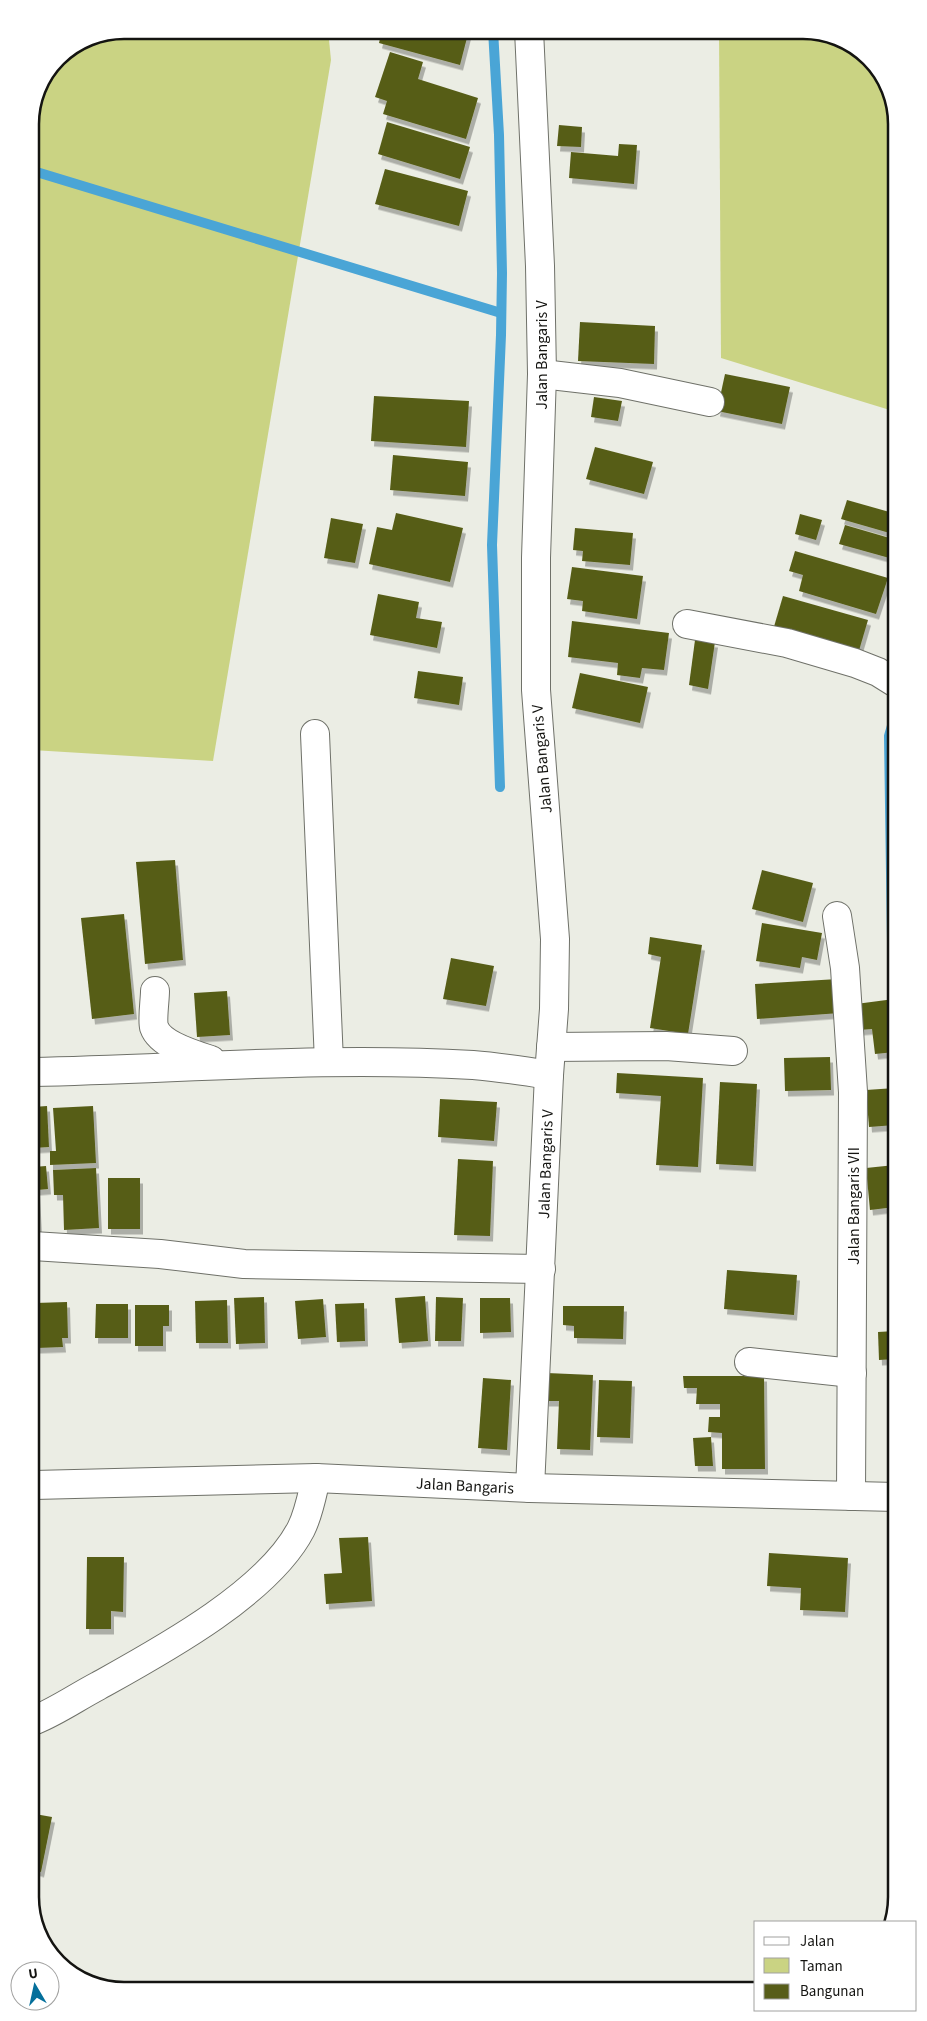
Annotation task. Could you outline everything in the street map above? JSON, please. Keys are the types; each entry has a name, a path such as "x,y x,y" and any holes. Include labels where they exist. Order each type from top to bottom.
{"street":[{"name":"Jalan Bangaris V","path":"529,39 540,266 542,374 536,558 536,690 555,939 530,1488"},
{"path":"542,374 620,383 710,402"},
{"path":"687,624 787,643 855,662 878,672 888,679"},
{"path":"315,734 329,1062"},
{"name":"Jalan Bangaris VII","path":"837,916 845,968 853,1092 851,1496"},
{"path":"155,991 154,1027 162,1038 180,1049 221,1064"},
{"path":"551,1047 666,1046 732,1050"},
{"path":"39,1072 221,1064 329,1062 475,1065 549,1075"},
{"path":"39,1246 160,1254 244,1264 541,1268"},
{"path":"749,1362 852,1374"},
{"path":"39,1717 130,1668 189,1632 250,1589 273,1567 301,1529 316,1478"},
{"name":"Jalan Bangaris","path":"39,1484 316,1478 530,1488 888,1497"}],"green space":[{"path":"329,39 331,60 213,761 39,750 40,107 45,91 53,77 64,64 77,53 91,45 107,40"},
{"path":"719,39 809,39 836,45 855,56 871,72 884,96 888,113 888,409 721,358"}],"building":[{"path":"380,39 467,39 460,65 379,43"},
{"path":"390,52 423,62 418,79 478,98 466,139 383,114 387,101 375,97"},
{"path":"387,122 470,147 460,179 378,154"},
{"path":"559,125 582,127 581,147 557,146"},
{"path":"619,144 637,145 634,184 569,178 571,152 618,156"},
{"path":"385,169 468,191 459,226 375,204"},
{"path":"580,322 655,326 654,364 578,361"},
{"path":"725,374 790,387 782,424 717,411"},
{"path":"374,396 469,401 466,447 371,441"},
{"path":"594,397 622,401 618,421 591,417"},
{"path":"595,447 653,462 644,494 586,479"},
{"path":"393,455 468,462 465,496 390,490"},
{"path":"847,500 888,512 888,533 841,519"},
{"path":"396,513 463,528 450,582 369,564 377,527 392,530"},
{"path":"800,514 822,520 816,540 795,534"},
{"path":"331,518 363,524 355,563 324,558"},
{"path":"845,525 888,538 888,558 839,544"},
{"path":"575,528 633,533 630,565 582,561 583,551 573,550"},
{"path":"795,551 888,578 876,614 799,591 803,575 789,571"},
{"path":"572,567 643,576 637,619 582,611 583,601 567,599"},
{"path":"378,594 419,602 416,618 442,622 437,648 370,635"},
{"path":"783,596 868,620 858,654 773,630"},
{"path":"572,621 669,633 664,670 642,668 640,678 617,675 618,663 568,657"},
{"path":"695,640 715,642 708,689 689,685"},
{"path":"418,671 463,677 459,705 414,698"},
{"path":"580,673 648,687 640,723 572,708"},
{"path":"175,860 183,960 145,964 136,862"},
{"path":"762,870 813,883 803,922 752,909"},
{"path":"124,914 134,1014 92,1019 81,918"},
{"path":"762,923 822,933 817,960 802,957 800,968 756,961"},
{"path":"650,937 702,945 688,1034 650,1028 661,957 648,954"},
{"path":"451,958 494,966 486,1006 443,999"},
{"path":"838,979 840,1013 757,1019 755,984"},
{"path":"227,991 230,1035 197,1037 194,993"},
{"path":"888,1000 888,1053 875,1054 872,1029 859,1030 856,1004"},
{"path":"830,1057 831,1090 785,1091 784,1058"},
{"path":"617,1073 703,1078 698,1167 656,1165 661,1096 616,1093"},
{"path":"720,1082 757,1084 753,1166 716,1164"},
{"path":"888,1088 888,1126 869,1127 866,1090"},
{"path":"440,1099 497,1102 494,1141 438,1137"},
{"path":"47,1106 49,1147 39,1148 39,1107"},
{"path":"93,1106 96,1163 50,1165 50,1151 56,1151 53,1108"},
{"path":"458,1159 493,1161 490,1236 454,1235"},
{"path":"46,1166 48,1189 39,1190 39,1167"},
{"path":"888,1166 888,1208 870,1210 866,1168"},
{"path":"96,1168 99,1228 64,1230 63,1195 54,1195 53,1170"},
{"path":"108,1178 140,1178 140,1229 108,1229"},
{"path":"727,1270 797,1275 794,1315 724,1309"},
{"path":"425,1296 428,1341 399,1343 395,1298"},
{"path":"264,1297 265,1343 236,1344 234,1298"},
{"path":"436,1297 463,1298 461,1341 435,1341"},
{"path":"480,1298 510,1298 511,1332 480,1333"},
{"path":"323,1299 326,1337 298,1339 295,1301"},
{"path":"227,1300 228,1343 196,1343 195,1301"},
{"path":"67,1302 68,1338 62,1338 63,1347 39,1348 39,1303"},
{"path":"364,1303 365,1341 337,1342 335,1304"},
{"path":"96,1304 128,1304 128,1338 95,1338"},
{"path":"135,1305 169,1305 169,1326 163,1326 163,1346 135,1346"},
{"path":"563,1306 624,1306 623,1339 574,1338 574,1326 563,1325"},
{"path":"888,1331 888,1359 879,1360 878,1332"},
{"path":"547,1373 593,1375 590,1450 557,1449 559,1401 546,1401"},
{"path":"683,1376 764,1376 765,1469 722,1469 722,1433 708,1432 709,1417 720,1417 720,1404 696,1404 697,1388 684,1388"},
{"path":"483,1378 511,1380 507,1450 478,1448"},
{"path":"599,1380 632,1381 630,1438 597,1437"},
{"path":"711,1437 713,1466 695,1466 693,1438"},
{"path":"368,1537 372,1601 326,1604 324,1574 342,1573 339,1538"},
{"path":"769,1553 848,1558 845,1612 800,1610 801,1588 767,1586"},
{"path":"87,1557 124,1557 123,1612 111,1611 111,1629 86,1629"},
{"path":"39,1815 52,1817 41,1872 39,1871"}],"waterway":[{"path":"494,39 499,135 502,273 492,545 500,787"},
{"path":"39,173 501,313"}]}
